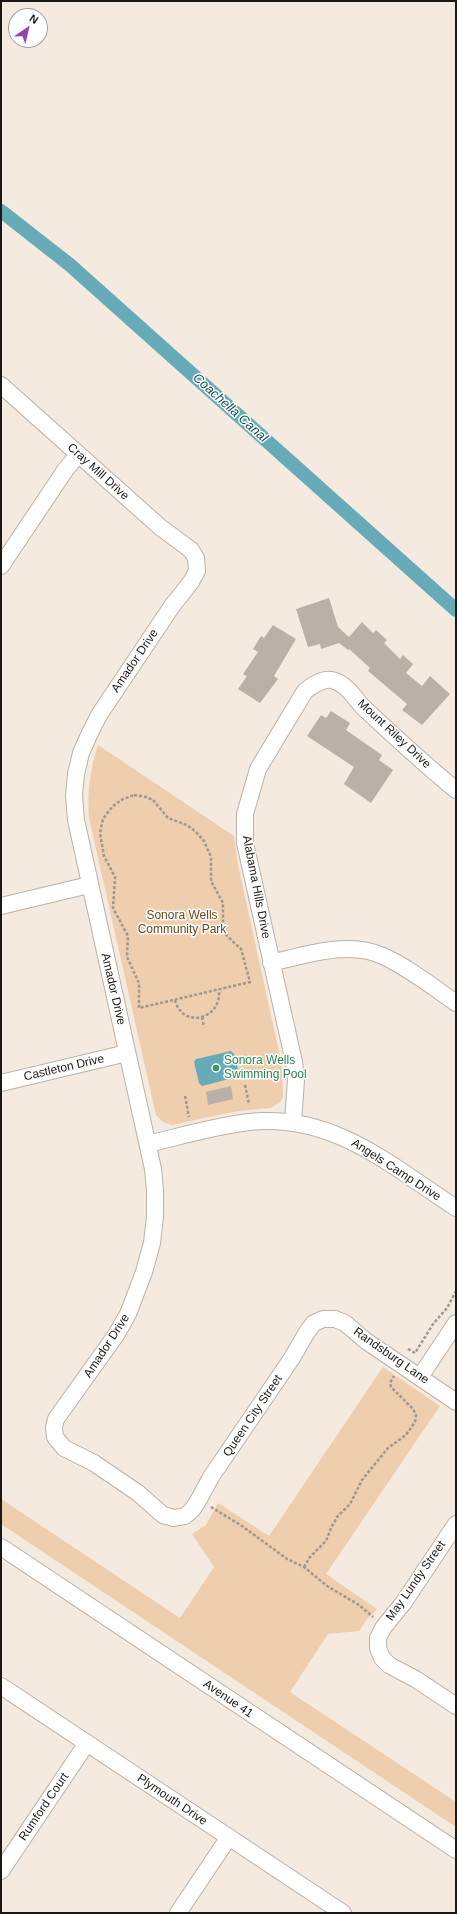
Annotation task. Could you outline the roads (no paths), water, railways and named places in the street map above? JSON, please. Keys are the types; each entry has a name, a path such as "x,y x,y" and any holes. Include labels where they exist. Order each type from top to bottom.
{"street":[{"name":"Cray Mill Drive","path":"1,385 160,527 191,550 196,558"},
{"path":"1,566 66,469 78,455"},
{"name":"Amador Drive","path":"185,1516 174,1518 163,1515 138,1493 100,1468 64,1448 55,1437 54,1427 61,1410 85,1380 128,1314 144,1272 152,1244 156,1190 148,1144 89,884 76,820 74,795 81,753 99,715 172,606 191,582 197,571 196,558"},
{"name":"Mount Riley Drive","path":"331,680 340,683 349,690 364,709 456,790"},
{"name":"Alabama Hills Drive","path":"293,1122 296,1080 294,1062 245,842 245,814 258,769 305,692 316,683 331,680"},
{"path":"1,906 89,884"},
{"path":"271,963 341,949 362,950 383,956 456,1003"},
{"name":"Castleton Drive","path":"1,1082 127,1053"},
{"name":"Angels Camp Drive","path":"148,1144 227,1125 270,1121 293,1122 319,1127 344,1137 367,1149 456,1208"},
{"name":"Randsburg Lane","path":"323,1319 335,1318 345,1323 366,1342 456,1402"},
{"name":"Queen City Street","path":"185,1516 192,1510 198,1501 211,1477 292,1358 307,1332 314,1323 323,1319"},
{"path":"420,1377 456,1323"},
{"name":"May Lundy Street","path":"456,1524 404,1602 383,1628 378,1638 378,1648 382,1658 389,1665 417,1680 456,1706"},
{"name":"Avenue 41","path":"1,1548 456,1850"},
{"name":"Plymouth Drive","path":"1,1686 343,1913"},
{"name":"Rumford Court","path":"1,1871 87,1743"},
{"path":"178,1913 229,1837"}],"water":[{"name":"Sonora Wells Swimming Pool","path":"231,1051 234,1054 239,1074 237,1077 202,1086 199,1083 194,1062 196,1059"}],"waterway":[{"name":"Coachella Canal","path":"1,211 70,265 456,610"}],"place":[{"name":"Sonora Wells Swimming Pool","path":"216,1068"}],"park label":[{"name":"Sonora Wells Community Park","path":"182,923"}]}
